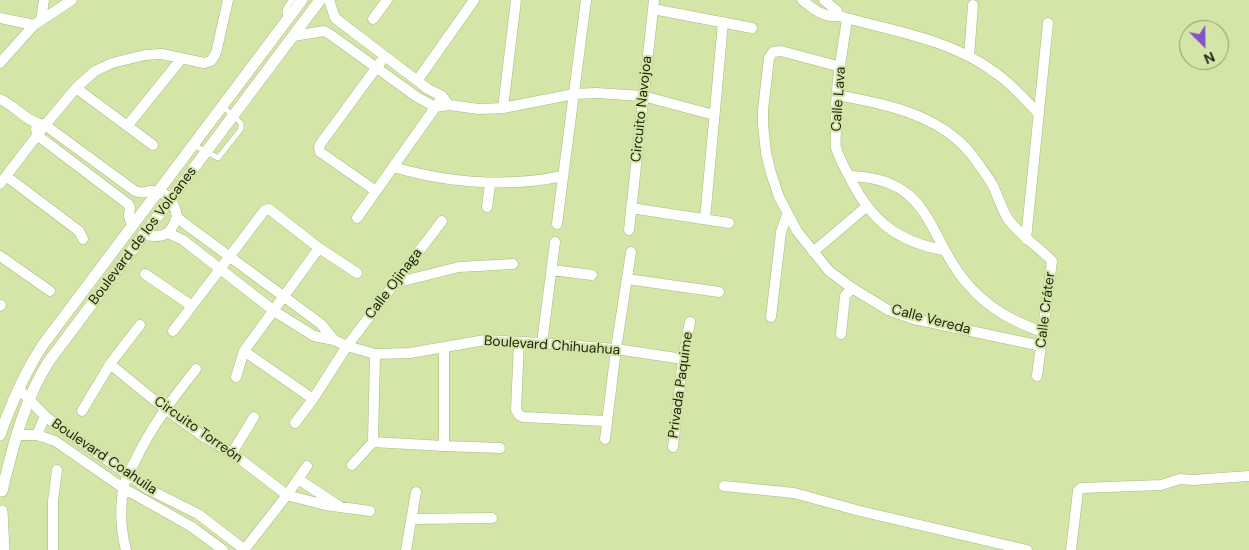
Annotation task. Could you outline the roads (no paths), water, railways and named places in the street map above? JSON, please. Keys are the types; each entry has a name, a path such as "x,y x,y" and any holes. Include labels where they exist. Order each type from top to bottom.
{"street":[{"path":"38,23 44,0"},
{"path":"0,63 38,23 72,0"},
{"path":"83,239 79,231 3,180 38,135 40,124 95,71 128,58 162,54 204,62 211,61 216,53 228,0"},
{"name":"Boulevard de los Volcanes","path":"1,431 32,362 42,346 302,0"},
{"name":"Boulevard de los Volcanes","path":"1,512 4,504 1,489 4,463 41,374 49,361 320,0"},
{"path":"330,0 335,18 417,81 442,96 449,105"},
{"path":"373,19 387,0"},
{"path":"417,81 474,0"},
{"path":"503,108 516,0"},
{"path":"557,224 586,0"},
{"path":"802,0 823,15 843,17 929,40 969,56 996,73 1039,114"},
{"path":"824,0 843,17"},
{"name":"Circuito Navojoa","path":"629,230 654,5 752,28"},
{"path":"969,56 973,5"},
{"name":"Calle Lava","path":"843,17 841,66 835,120 836,148 866,207 890,230 905,239 943,250"},
{"path":"0,18 38,23"},
{"path":"324,31 335,18"},
{"path":"705,219 723,22"},
{"path":"1026,239 1048,23"},
{"path":"293,36 324,31 417,97 435,106 449,105 479,110 503,108 574,94 596,93 644,96 714,116"},
{"name":"Calle Vereda","path":"841,66 781,51 773,52 769,58 763,124 766,153 771,173 787,215 796,231 829,271 888,310 914,319 1041,346"},
{"path":"376,191 320,152 319,147 385,56"},
{"path":"128,125 182,58"},
{"path":"76,88 153,145"},
{"path":"357,218 442,96"},
{"name":"Calle Cráter","path":"837,96 904,110 929,120 950,133 976,160 992,184 1008,219 1026,239 1052,261 1038,376"},
{"path":"0,99 40,124 135,192 141,194"},
{"path":"38,135 130,207"},
{"path":"393,167 424,175 490,184 543,180 563,176"},
{"path":"849,176 882,180 898,186 913,198 922,209 943,250 974,292 998,310 1031,328 1043,332"},
{"path":"487,207 490,184"},
{"path":"132,227 129,216 130,207 141,194 151,191 158,192 171,199 176,207 177,217 174,226 168,233 159,237 144,235"},
{"path":"813,252 866,207"},
{"path":"631,208 729,223"},
{"path":"172,331 264,211 269,209 319,248 357,273"},
{"path":"771,317 781,232 787,215"},
{"name":"Boulevard Chihuahua","path":"177,217 321,324 334,340"},
{"name":"Calle Ojinaga","path":"295,423 347,346 442,221"},
{"name":"Boulevard Chihuahua","path":"168,233 182,240 274,311 314,336 334,340 375,354 410,353 484,340 542,342 616,349 683,359"},
{"path":"542,342 556,242"},
{"path":"236,377 244,351 319,248"},
{"path":"605,439 631,252"},
{"path":"0,256 50,292"},
{"path":"395,283 459,267 513,264"},
{"path":"552,270 592,275"},
{"path":"145,274 192,306"},
{"path":"627,279 719,292"},
{"path":"841,334 845,296 852,288"},
{"name":"Privada Paquime","path":"673,447 683,359 690,322"},
{"path":"82,412 110,364 140,325"},
{"path":"519,342 516,410 518,415 523,417 606,421"},
{"path":"444,348 444,446"},
{"path":"244,351 313,399"},
{"path":"352,465 373,442 375,354"},
{"name":"Circuito Torreón","path":"110,364 165,409 204,437 232,453 288,495"},
{"path":"126,550 122,524 123,488 128,475 147,437 165,409 196,369"},
{"name":"Boulevard Coahuila","path":"19,389 45,416 148,489 198,514 244,550"},
{"path":"37,434 45,416"},
{"path":"232,453 254,417"},
{"name":"Boulevard Coahuila","path":"17,435 37,434 60,444 123,488 192,526 223,550"},
{"path":"373,442 500,448"},
{"path":"244,550 288,495 307,466"},
{"path":"53,550 53,502 57,470"},
{"path":"1071,550 1078,491 1081,488 1161,485 1180,479 1193,480 1249,476"},
{"path":"298,479 340,506"},
{"path":"724,486 794,493 860,511 1027,550"},
{"path":"406,550 416,492"},
{"path":"288,495 325,505 370,511"},
{"path":"1,512 2,548"},
{"path":"411,518 492,518"}],"lane":[{"path":"288,20 285,16 285,9 292,0"},
{"path":"222,106 233,116"},
{"path":"193,144 206,152"}]}
